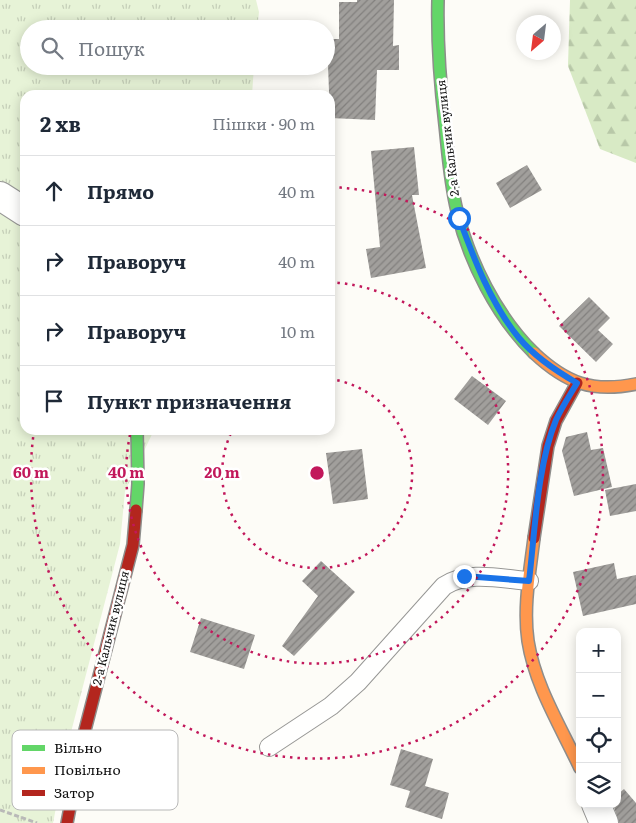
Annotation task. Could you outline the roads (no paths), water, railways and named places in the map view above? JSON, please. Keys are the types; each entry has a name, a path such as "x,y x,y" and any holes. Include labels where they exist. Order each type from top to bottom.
{"street":[{"name":"2-а Кальчик вулиця","path":"438,0 437,28 442,102 459,218 475,262 498,307 519,338 536,356 577,383 606,389 636,384"},
{"path":"0,196 20,209"},
{"path":"577,383 550,436 541,485 529,581 528,641 540,684 578,763"},
{"name":"2-а Кальчик вулиця","path":"85,730 133,545 138,484 137,435"},
{"path":"598,808 604,823"},
{"name":"2-а Кальчик вулиця","path":"66,823 69,810"}],"lane":[{"path":"269,747 325,710 358,682 444,586 453,580 464,576 529,581"}]}
